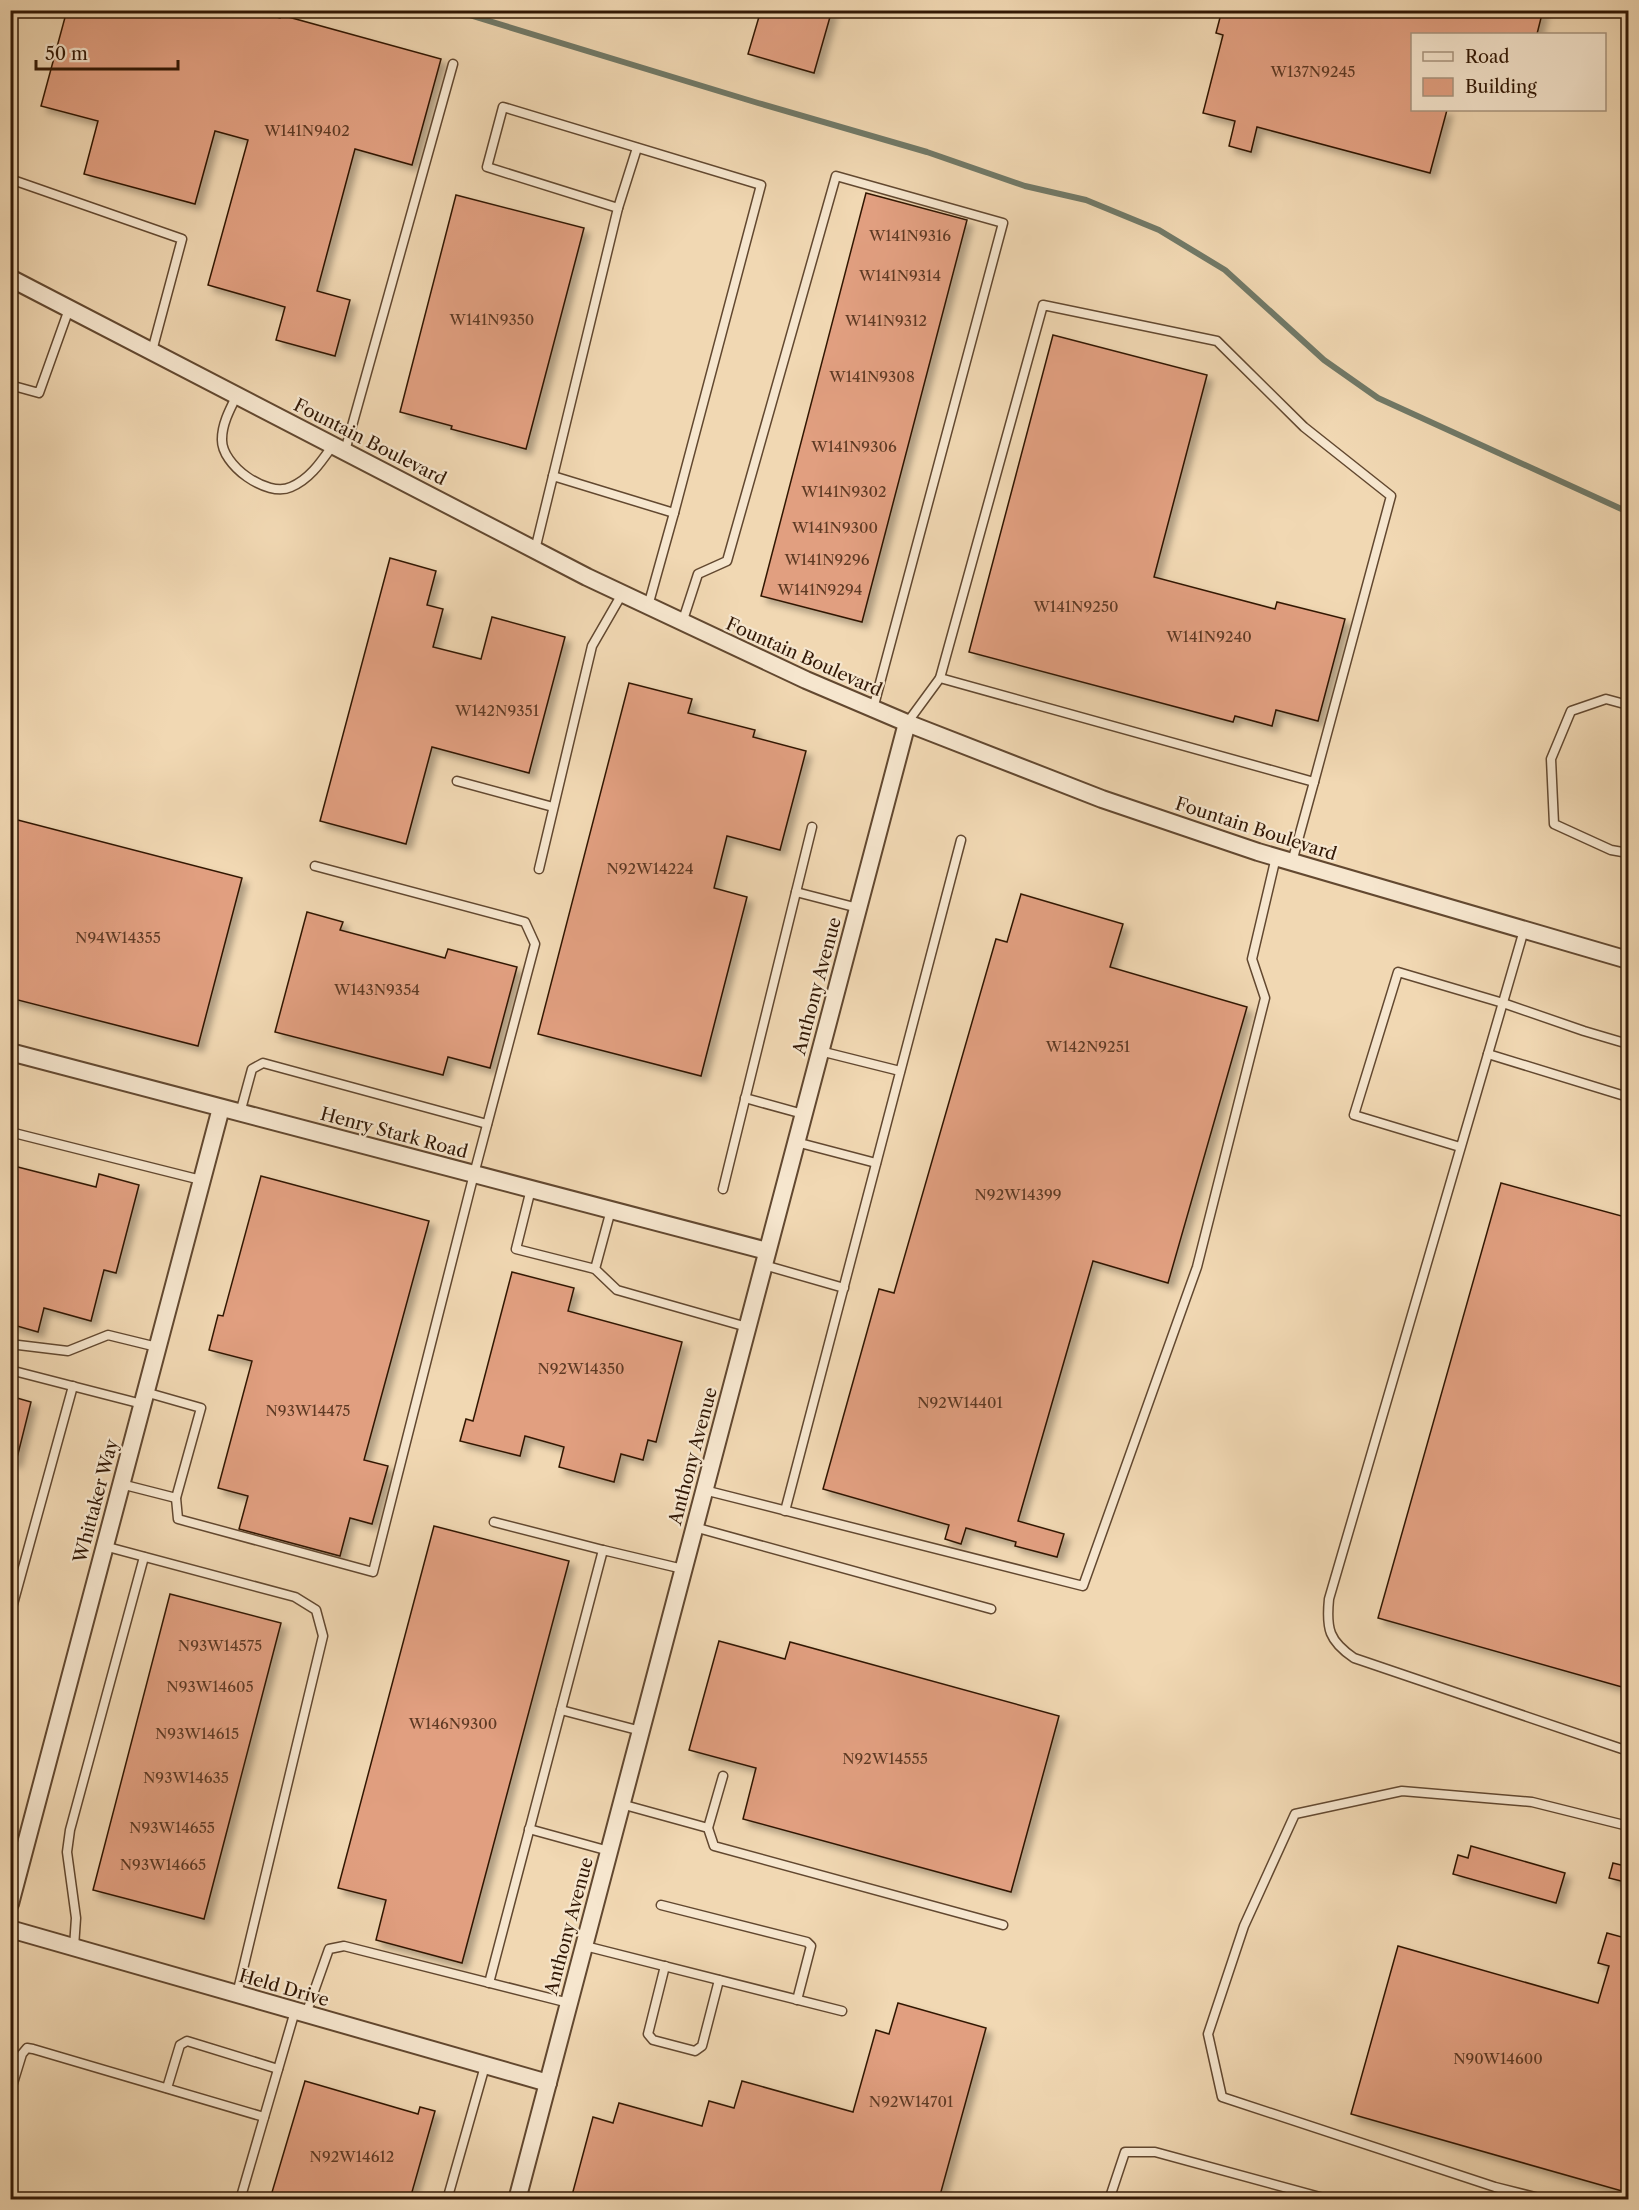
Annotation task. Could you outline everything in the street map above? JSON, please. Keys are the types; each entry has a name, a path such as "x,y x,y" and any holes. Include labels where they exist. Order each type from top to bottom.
{"street":[{"name":"Fountain Boulevard","path":"10,278 648,607 873,709 1102,799 1284,859 1629,960"},
{"name":"Anthony Avenue","path":"517,2199 907,723"},
{"name":"Henry Stark Road","path":"10,1052 610,1210 765,1258"},
{"name":"Whittaker Way","path":"10,1904 221,1108"},
{"name":"Held Drive","path":"10,1929 548,2083"}],"lane":[{"path":"237,395 226,418 221,441 227,457 242,474 268,488 288,489 309,477 339,448 453,64"},
{"path":"618,208 487,167 503,107 760,185 648,607"},
{"path":"535,550 618,208 637,148"},
{"path":"682,623 698,574 727,561 836,176 1003,223 873,709"},
{"path":"10,179 182,239 152,351"},
{"path":"704,1490 1083,1586 1197,1267 1265,998 1252,960 1284,859 1314,782 1391,496 1304,427 1217,341 1043,305 940,678 907,723"},
{"path":"10,385 39,393 69,309"},
{"path":"553,476 674,513"},
{"path":"539,869 592,646 622,594"},
{"path":"940,678 1314,782"},
{"path":"1629,705 1606,699 1571,711 1551,759 1554,824 1611,850 1629,853"},
{"path":"457,782 553,807"},
{"path":"723,1189 812,827"},
{"path":"785,1511 960,840"},
{"path":"10,1370 73,1386 201,1408 176,1498 178,1519 373,1572 535,944 525,922 315,866"},
{"path":"796,892 858,908"},
{"path":"1524,930 1329,1599 1327,1616 1330,1634 1339,1648 1354,1658 1629,1750"},
{"path":"1460,1147 1354,1115 1398,972 1629,1044"},
{"path":"820,1051 900,1071"},
{"path":"1488,1054 1629,1097"},
{"path":"240,1113 252,1069 263,1063 488,1124"},
{"path":"745,1098 803,1114"},
{"path":"10,1132 201,1180"},
{"path":"796,1142 876,1163"},
{"path":"531,1189 516,1249 595,1269 618,1290 747,1327"},
{"path":"595,1269 610,1210"},
{"path":"765,1258 844,1288"},
{"path":"10,1344 68,1352 108,1335 157,1347"},
{"path":"10,1615 73,1386"},
{"path":"121,1484 176,1498"},
{"path":"494,1522 683,1569"},
{"path":"694,1527 991,1609"},
{"path":"104,1546 296,1597 316,1610 323,1636 237,1994"},
{"path":"489,1983 603,1550"},
{"path":"74,1947 76,1918 67,1852 70,1830 144,1557"},
{"path":"561,1710 641,1731"},
{"path":"723,1776 708,1827 714,1846 1003,1924"},
{"path":"1547,2199 1495,2187 1222,2097 1209,2034 1244,1926 1295,1814 1402,1791 1532,1802 1629,1826"},
{"path":"621,1804 708,1827"},
{"path":"529,1829 609,1851"},
{"path":"661,1905 807,1942 811,1946 797,2000"},
{"path":"240,2199 278,2069 329,1949 344,1946 569,2003"},
{"path":"585,1946 842,2011"},
{"path":"665,1966 648,2034 653,2040 695,2051 702,2046 719,1980"},
{"path":"167,2088 180,2045 187,2041 278,2069"},
{"path":"10,2093 22,2054 27,2048 264,2117"},
{"path":"447,2199 485,2066"},
{"path":"1109,2199 1125,2152 1155,2152 1331,2199"}],"building":[{"path":"67,10 254,10 280,18 281,15 441,59 412,165 355,149 317,291 350,300 335,356 276,340 285,307 208,285 248,140 215,131 195,204 84,174 98,121 41,106"},
{"path":"761,10 832,10 814,73 748,54"},
{"path":"1222,10 1543,10 1537,33 1411,33 1411,111 1447,111 1430,173 1257,127 1251,152 1229,146 1235,121 1203,113 1223,35 1216,33"},
{"path":"866,193 967,220 862,622 761,596"},
{"path":"456,195 584,228 526,449 451,429 452,426 400,412"},
{"path":"1053,335 1207,375 1154,577 1275,609 1277,602 1345,619 1318,721 1276,710 1272,726 1235,716 1233,722 969,652"},
{"path":"390,558 436,571 427,605 443,609 433,647 481,659 492,617 565,637 529,773 432,747 406,844 320,821"},
{"path":"629,683 692,699 688,713 755,730 753,737 806,751 780,850 727,836 714,888 747,897 701,1076 538,1034"},
{"path":"10,818 242,878 198,1046 10,998"},
{"path":"1021,894 1123,924 1110,967 1247,1007 1168,1283 1093,1261 1018,1521 1064,1534 1057,1557 1015,1546 1016,1542 966,1528 961,1544 945,1539 949,1525 823,1489 879,1289 894,1293 996,939 1007,942"},
{"path":"307,912 343,922 340,930 445,958 448,949 517,967 490,1068 448,1057 443,1075 275,1032"},
{"path":"10,1165 96,1187 99,1174 139,1185 116,1273 104,1270 91,1321 44,1308 38,1332 10,1324"},
{"path":"261,1176 429,1221 364,1460 388,1466 372,1524 350,1518 340,1556 239,1529 248,1496 218,1488 252,1361 209,1350 218,1315 223,1316"},
{"path":"1501,1183 1629,1218 1629,1689 1378,1618"},
{"path":"512,1272 574,1288 568,1311 682,1342 656,1442 648,1440 643,1460 621,1454 614,1482 559,1467 564,1447 525,1436 520,1456 460,1441 466,1419 473,1421"},
{"path":"10,1396 31,1402 16,1462 10,1461"},
{"path":"434,1526 569,1561 462,1963 376,1940 386,1900 338,1888"},
{"path":"170,1594 281,1623 204,1919 93,1890"},
{"path":"719,1641 785,1659 790,1642 1059,1716 1011,1892 743,1819 756,1768 689,1750"},
{"path":"1471,1846 1565,1873 1556,1903 1453,1874 1458,1855 1468,1858"},
{"path":"1613,1863 1629,1867 1629,1883 1609,1878"},
{"path":"1607,1933 1629,1939 1629,2193 1351,2114 1398,1946 1598,2003 1609,1966 1598,1963"},
{"path":"898,2003 986,2028 939,2199 571,2199 593,2117 613,2123 619,2103 702,2126 709,2101 734,2108 742,2081 853,2112 876,2030 889,2034"},
{"path":"305,2081 418,2114 420,2107 435,2111 410,2199 270,2199"}],"waterway":[{"path":"453,10 927,152 1025,186 1086,200 1159,230 1225,270 1324,360 1378,398 1628,512"}]}
